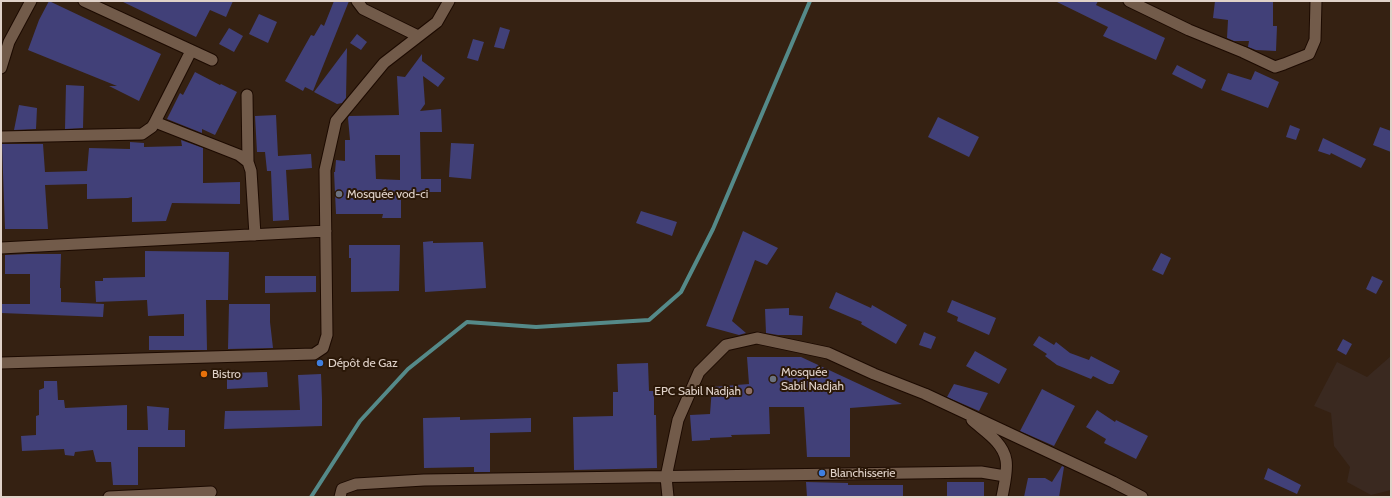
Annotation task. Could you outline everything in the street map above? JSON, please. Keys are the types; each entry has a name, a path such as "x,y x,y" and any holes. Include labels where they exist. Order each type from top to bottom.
{"street":[{"path":"1,68 9,42 31,1"},
{"path":"84,1 212,60"},
{"path":"357,1 363,9 418,36"},
{"path":"1,363 314,354 323,348 327,335 325,170 336,121 384,63 437,22 449,1"},
{"path":"1129,1 1145,5 1189,30 1275,67 1309,54 1315,40 1316,1"},
{"path":"1,138 142,134 152,127 155,122 191,51"},
{"path":"247,95 248,162 251,171 255,235"},
{"path":"155,122 239,155 248,162"},
{"path":"1,248 326,231"},
{"path":"668,497 666,477 678,420 699,372 726,345 757,338 828,353 960,410 1142,497"},
{"path":"960,410 1003,449 1006,460 1002,497"},
{"path":"340,497 342,488 356,484 424,480 981,472 1005,476"},
{"path":"109,497 211,492"}],"shaded area":[{"path":"1391,356 1391,490 1371,495 1347,482 1350,467 1334,446 1331,413 1314,406 1337,362 1367,377"}],"building":[{"path":"49,1 161,54 139,101 109,86 117,86 28,50 39,20"},
{"path":"121,1 233,1 226,17 210,10 196,37"},
{"path":"334,1 349,1 313,91 305,87 303,91 285,81 311,35 314,36 321,24 324,26"},
{"path":"1055,1 1098,1 1096,5 1165,38 1156,60 1103,36 1108,27"},
{"path":"1215,1 1273,1 1273,26 1277,26 1276,51 1256,50 1248,47 1249,41 1234,41 1227,38 1228,20 1213,18"},
{"path":"259,14 277,22 268,43 249,34"},
{"path":"500,27 510,30 504,49 494,47"},
{"path":"229,28 243,36 234,52 219,44"},
{"path":"357,34 367,42 361,50 350,43"},
{"path":"473,39 484,42 478,61 467,58"},
{"path":"347,48 346,98 342,103 337,104 314,92"},
{"path":"422,54 422,61 445,78 438,87 423,76 425,104 420,111 441,109 442,132 420,132 421,179 441,179 441,192 401,192 401,218 382,218 383,214 336,214 334,172 336,160 345,161 345,140 350,140 349,116 399,115 397,76 405,77","holes":["375,155 400,155 400,180 376,179"]},
{"path":"1177,65 1206,80 1202,89 1172,74"},
{"path":"1255,71 1279,82 1268,108 1221,90 1228,73 1251,80"},
{"path":"195,72 237,92 215,135 202,129 202,133 167,119 180,93 183,95"},
{"path":"66,85 84,86 83,128 65,129"},
{"path":"19,105 37,108 36,129 14,130"},
{"path":"276,115 278,156 311,154 312,168 286,170 289,220 273,221 271,171 267,171 265,152 257,152 255,116"},
{"path":"938,117 979,137 969,157 928,137"},
{"path":"1290,125 1300,129 1296,140 1286,137"},
{"path":"1380,127 1391,131 1391,152 1373,145"},
{"path":"1323,138 1366,159 1361,168 1331,153 1330,155 1318,151"},
{"path":"181,140 203,148 203,183 240,182 240,204 172,203 166,221 132,222 132,197 87,199 87,184 45,185 48,229 5,229 2,144 43,144 45,172 87,171 89,148 130,149 130,142 144,143 144,147 182,146"},
{"path":"451,143 474,144 471,179 449,177"},
{"path":"641,211 677,222 672,236 636,223"},
{"path":"743,231 778,248 767,265 755,260 732,321 746,333 739,335 706,326"},
{"path":"433,241 433,243 483,242 486,288 425,292 423,242"},
{"path":"349,245 400,245 399,291 351,292 351,258 349,258"},
{"path":"145,251 229,252 228,300 206,300 207,350 149,350 149,336 184,336 184,314 148,316 147,300 96,302 95,281 103,281 103,278 145,277"},
{"path":"1161,253 1171,258 1163,275 1152,270"},
{"path":"61,254 61,302 104,304 103,317 1,313 1,304 30,304 30,274 5,274 5,255"},
{"path":"265,276 316,276 316,292 265,293"},
{"path":"1372,276 1383,281 1376,294 1366,289"},
{"path":"836,292 871,308 872,305 907,325 896,344 861,324 862,322 829,308"},
{"path":"952,300 996,318 989,335 957,321 958,317 947,312"},
{"path":"229,304 270,304 270,322 273,348 228,349"},
{"path":"789,308 789,315 803,316 802,335 778,335 766,333 765,309"},
{"path":"924,332 936,337 931,349 919,345"},
{"path":"1039,336 1054,345 1056,342 1070,353 1089,360 1091,356 1120,371 1113,384 1109,384 1093,376 1091,379 1057,365 1045,356 1047,354 1033,345"},
{"path":"1343,339 1352,344 1346,355 1337,350"},
{"path":"975,351 1007,369 999,384 966,366"},
{"path":"747,357 801,357 902,404 850,408 850,457 807,457 804,407 769,407 770,434 731,435 732,437 692,441 690,415 710,414 712,387 749,384"},
{"path":"648,363 649,391 654,391 657,468 574,470 573,417 613,416 613,392 618,392 617,364"},
{"path":"267,372 268,387 227,389 227,373"},
{"path":"321,374 322,426 224,429 225,411 300,410 298,375"},
{"path":"44,381 57,381 58,400 64,400 65,408 127,405 127,430 148,430 147,406 169,408 168,430 185,430 185,447 138,447 138,485 113,485 111,462 96,462 93,450 75,452 74,456 65,455 64,449 22,451 21,436 36,435 36,416 39,415 39,390 44,388"},
{"path":"954,384 988,393 979,411 947,397"},
{"path":"1042,389 1075,406 1054,446 1020,431"},
{"path":"1097,410 1115,422 1116,420 1148,436 1136,459 1104,443 1106,439 1086,427"},
{"path":"460,417 460,420 531,418 531,432 490,433 490,472 474,472 474,467 424,468 423,418"},
{"path":"1062,466 1064,467 1059,497 1024,497 1028,478 1045,478 1052,482"},
{"path":"1268,468 1301,485 1297,494 1264,479"},
{"path":"806,482 848,483 848,485 903,485 903,497 807,497"},
{"path":"947,482 984,482 984,497 947,497"}],"waterway":[{"path":"311,497 360,421 408,369 467,322 536,327 649,320 681,292 713,229 810,1"}],"place":[{"name":"Mosquée vod-ci","path":"339,194"},
{"name":"Dépôt de Gaz","path":"320,363"},
{"name":"Bistro","path":"204,374"},
{"name":"Mosquée Sabil Nadjah","path":"773,379"},
{"name":"EPC Sabil Nadjah","path":"749,391"},
{"name":"Blanchisserie","path":"822,473"}]}
